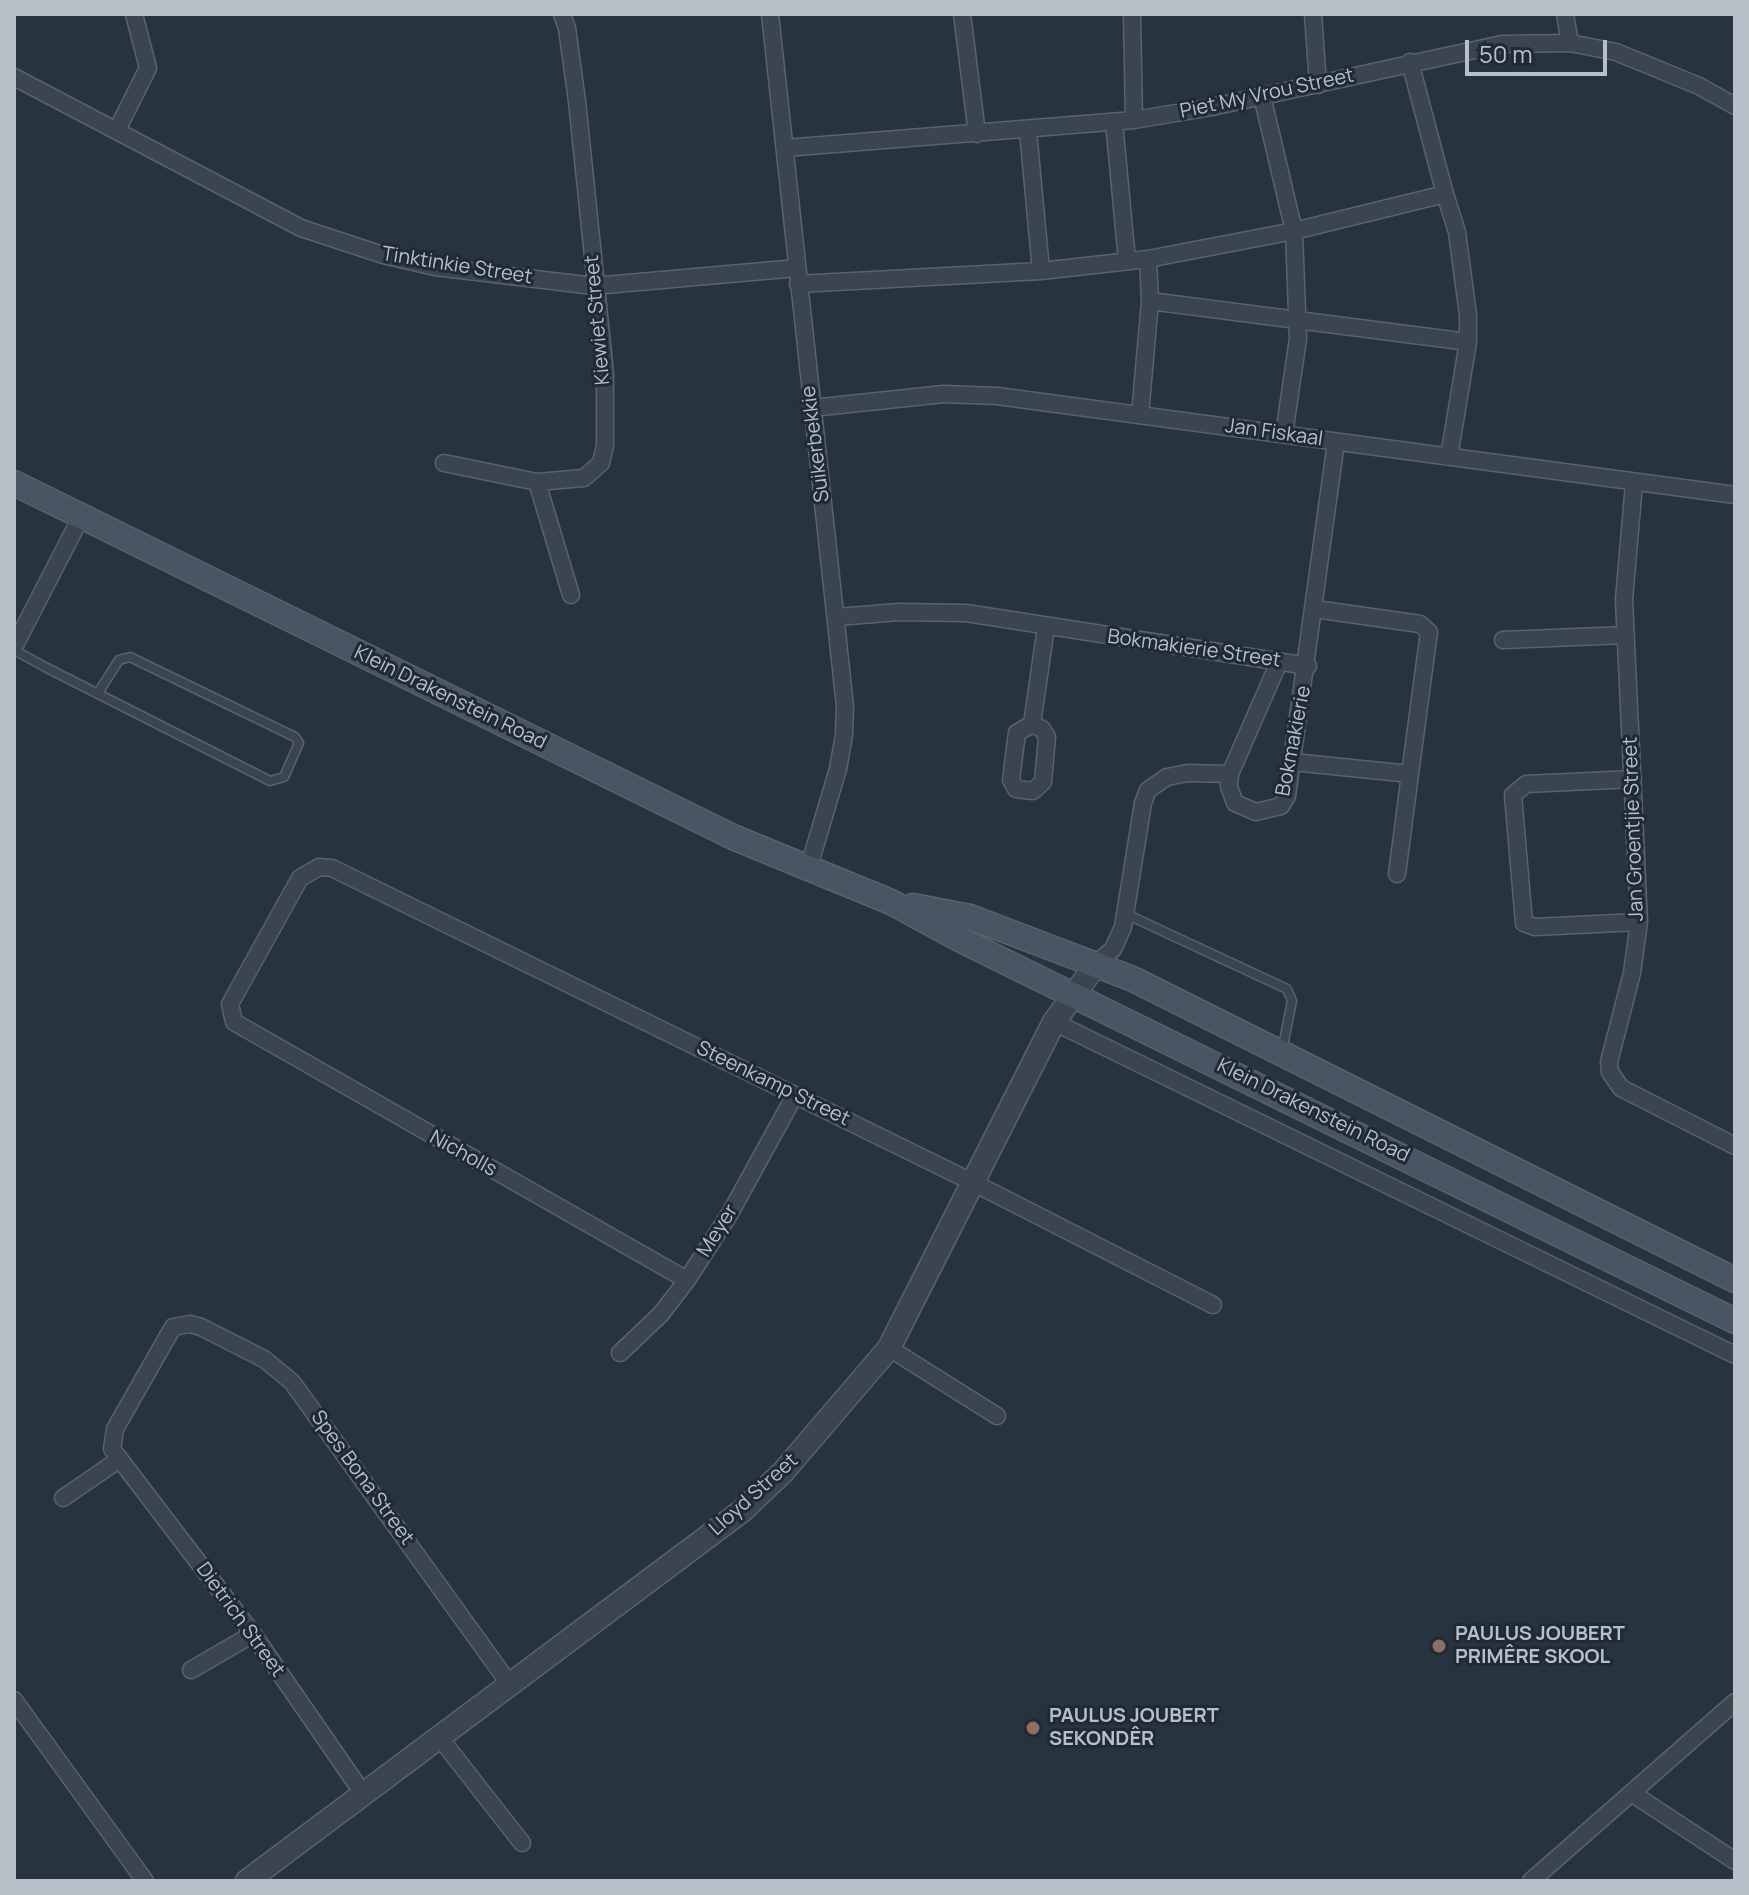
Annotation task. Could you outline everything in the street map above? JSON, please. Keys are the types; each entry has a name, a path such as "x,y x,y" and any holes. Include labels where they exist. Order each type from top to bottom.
{"main road":[{"name":"Klein Drakenstein Road","path":"14,483 808,870 891,902 961,940 1074,992 1735,1321"},
{"name":"Klein Drakenstein Road","path":"891,902 970,917 1097,963 1735,1280"}],"street":[{"path":"117,130 148,68 134,14"},
{"name":"Kiewiet Street","path":"444,463 537,482 584,478 601,463 605,446 605,373 577,101 567,28 562,14"},
{"name":"Suikerbekkie","path":"770,14 837,617 844,735 808,870"},
{"path":"962,14 977,134"},
{"path":"1132,14 1134,120"},
{"path":"1313,14 1318,85"},
{"path":"1565,14 1570,43"},
{"name":"Piet My Vrou Street","path":"785,148 1028,131 1134,120 1318,85 1410,62 1502,44 1570,43 1641,62 1735,106"},
{"path":"1410,62 1457,232 1466,281 1468,342 1449,457"},
{"name":"Tinktinkie Street","path":"14,77 301,228 345,245 435,267 594,286 798,276 1041,271 1148,259 1294,231 1445,194"},
{"path":"1262,96 1294,231 1299,322 1284,434"},
{"path":"1114,122 1127,261"},
{"path":"1028,131 1041,271"},
{"path":"1140,415 1150,301 1148,259"},
{"path":"1150,301 1468,342"},
{"name":"Jan Fiskaal","path":"812,408 970,395 1735,495"},
{"name":"Bokmakierie Street","path":"837,617 938,611 1308,666 1336,442"},
{"path":"537,482 571,595"},
{"name":"Jan Groentjie Street","path":"1634,483 1624,588 1639,922 1632,973 1609,1062 1613,1080 1621,1088 1735,1146"},
{"path":"14,648 81,517"},
{"path":"1315,609 1420,624 1429,632 1397,874"},
{"path":"1032,724 1046,627"},
{"path":"1503,640 1626,635"},
{"name":"Bokmakierie","path":"1279,662 1230,774 1229,787 1235,803 1256,812 1281,806 1287,796 1308,666"},
{"path":"1293,762 1410,774"},
{"path":"1097,963 1113,949 1125,913 1143,803 1148,790 1167,777 1188,773 1230,774"},
{"path":"1633,779 1526,784 1513,795 1524,923 1535,927 1639,922"},
{"name":"Nicholls","path":"332,868 319,867 300,878 230,1004 230,1017 239,1027 687,1280"},
{"name":"Steenkamp Street","path":"332,868 972,1182 1213,1305"},
{"name":"Lloyd Street","path":"247,1881 742,1511 793,1461 889,1348 1054,1022 1097,963"},
{"path":"1054,1022 1735,1355"},
{"name":"Meyer","path":"620,1353 661,1314 687,1280 729,1215 795,1095"},
{"name":"Spes Bona Street","path":"116,1454 115,1429 173,1327 190,1324 201,1327 264,1359 292,1382 511,1686"},
{"path":"889,1348 997,1416"},
{"path":"63,1498 116,1454"},
{"name":"Dietrich Street","path":"116,1454 253,1634 364,1795"},
{"path":"191,1670 253,1634"},
{"path":"14,1700 145,1881"},
{"path":"1531,1881 1735,1702"},
{"path":"440,1738 522,1843"},
{"path":"1633,1794 1735,1861"}],"lane":[{"path":"14,648 98,693 270,781 284,777 299,743 295,737 130,657 119,660 98,693"},
{"path":"1125,913 1287,989 1292,1001 1282,1054"}],"place":[{"name":"PAULUS JOUBERT PRIMÊRE SKOOL","path":"1439,1646"},
{"name":"PAULUS JOUBERT SEKONDÊR","path":"1033,1728"}]}
